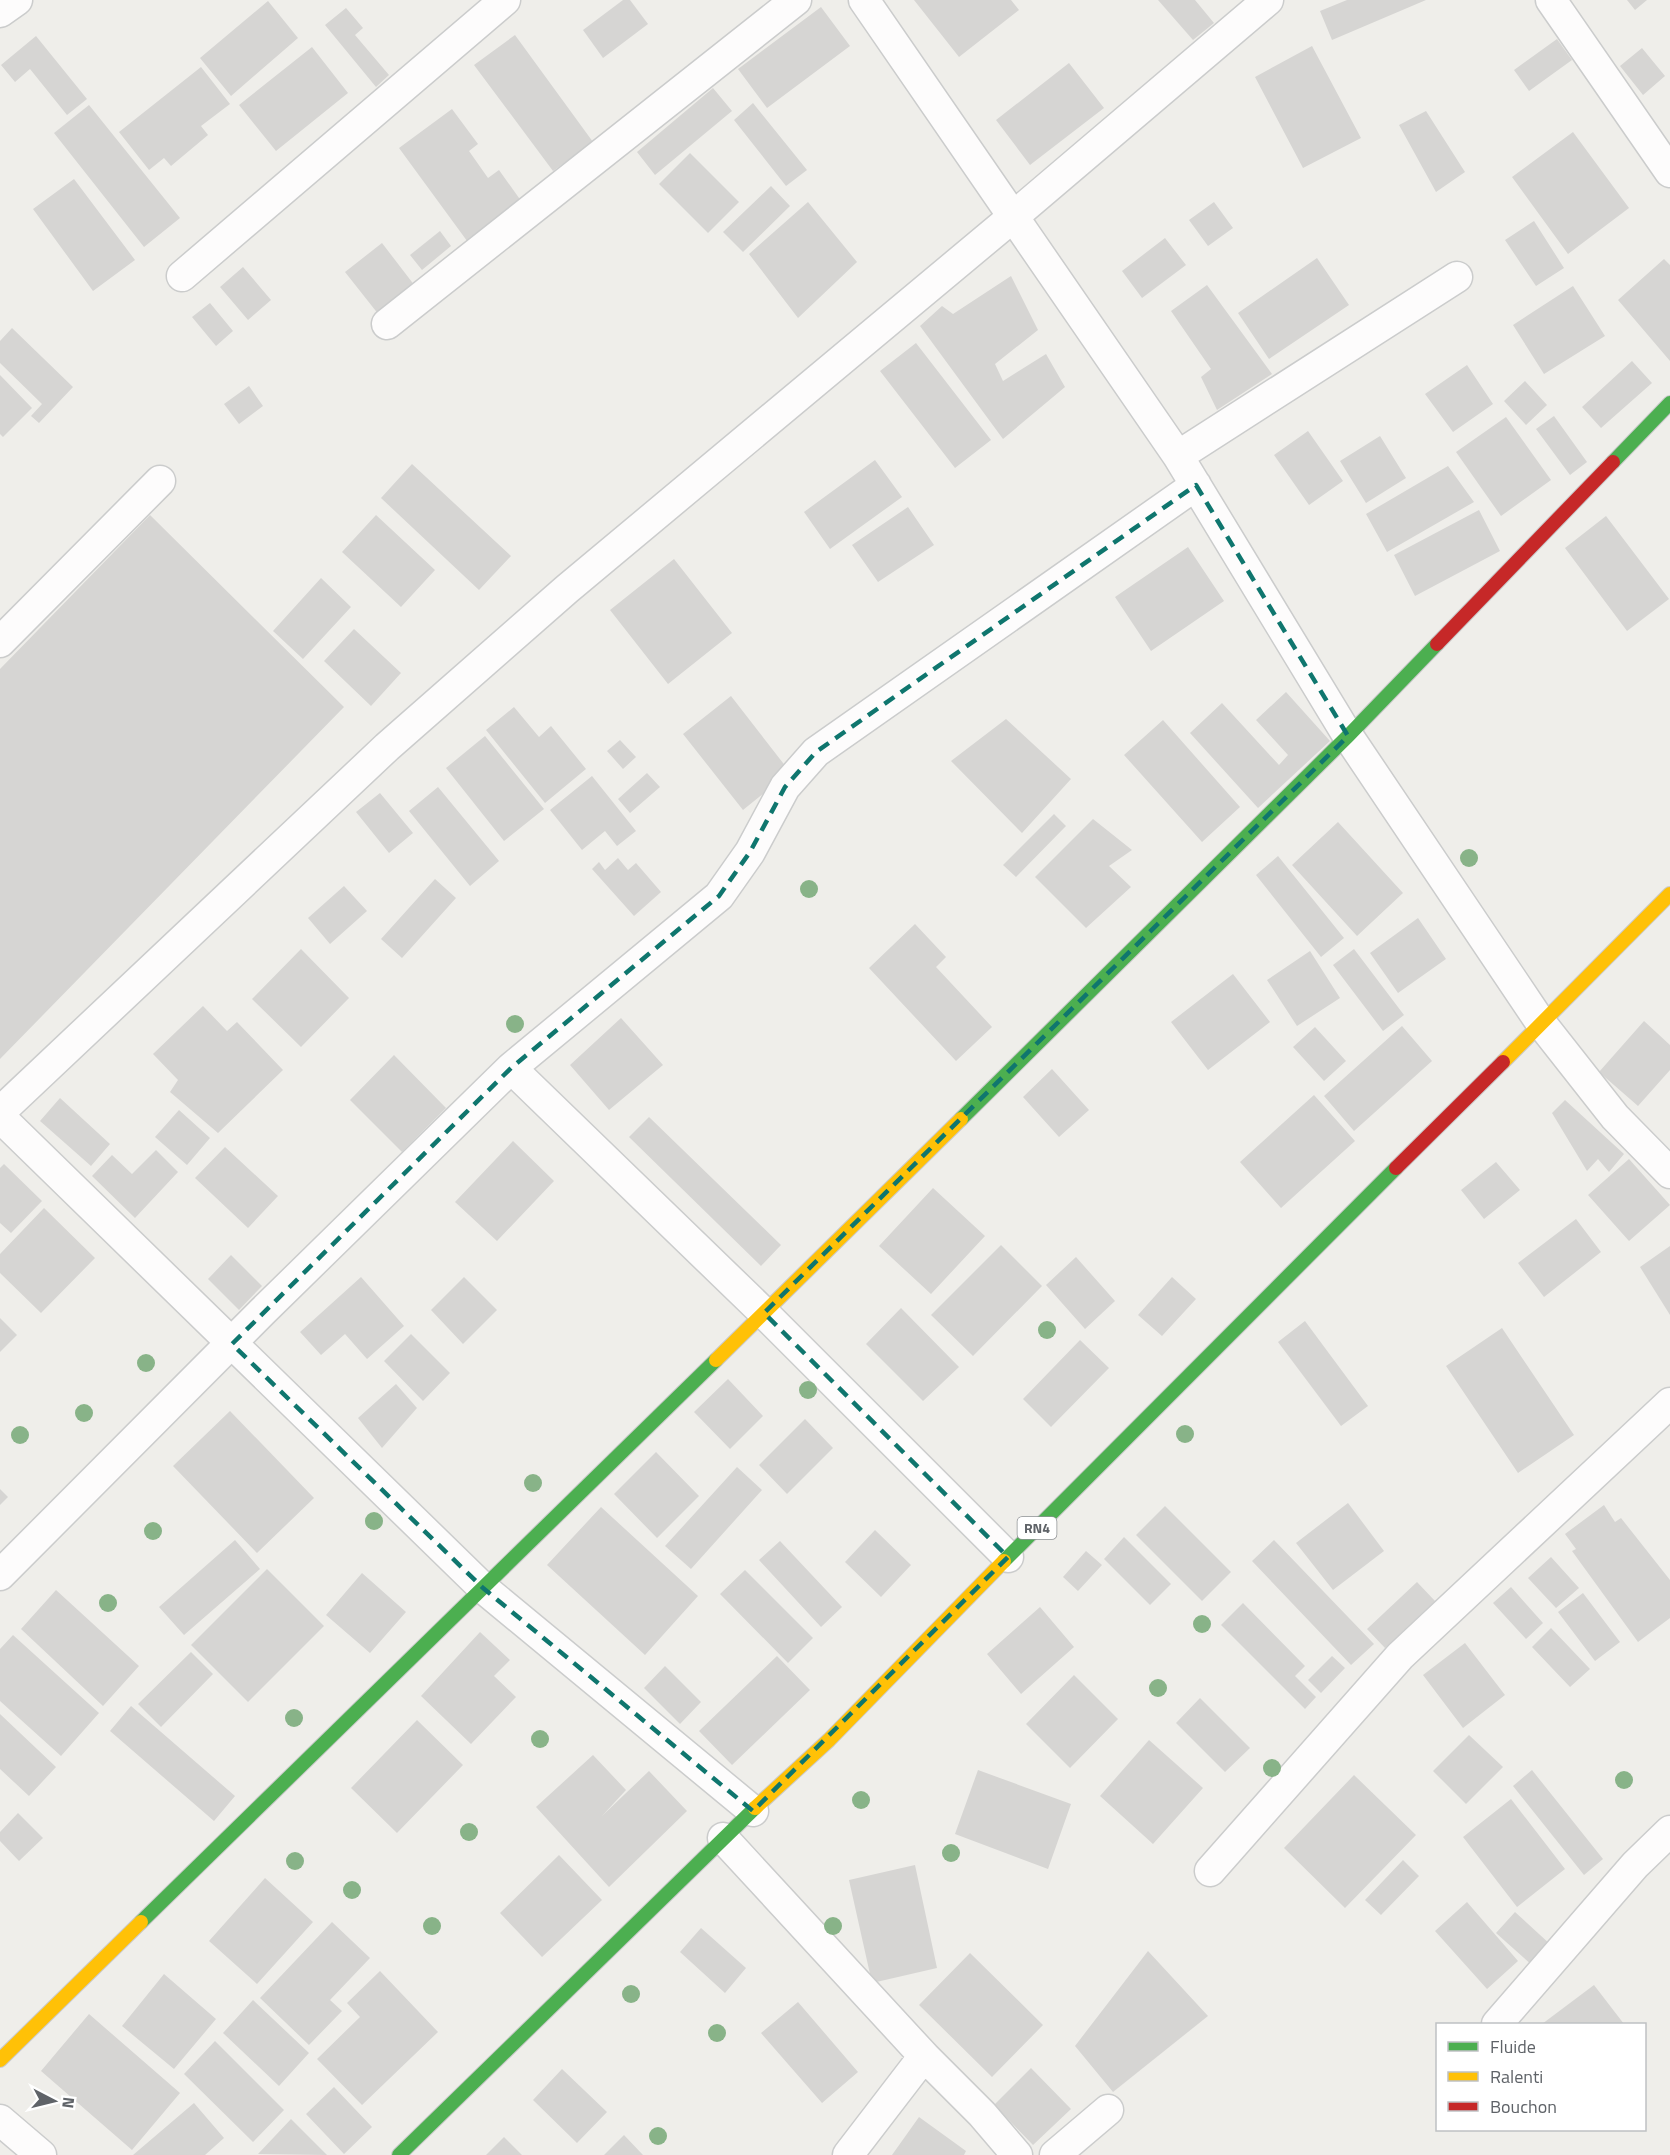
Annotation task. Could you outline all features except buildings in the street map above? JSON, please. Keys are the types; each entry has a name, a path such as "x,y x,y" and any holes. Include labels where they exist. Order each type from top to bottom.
{"main road":[{"path":"0,2060 764,1313 1348,736 1670,403"},
{"name":"RN4","path":"399,2155 723,1838 829,1740 1008,1557 1670,894"}],"street":[{"path":"0,12 16,0"},
{"path":"182,276 505,0"},
{"path":"387,324 796,0"},
{"path":"864,0 1178,456 1348,736 1541,1023 1615,1117 1670,1173"},
{"path":"753,1811 483,1588 0,1114 387,747 576,581 1014,216 1268,0"},
{"path":"1551,0 1670,172"},
{"path":"1178,456 1457,277"},
{"path":"0,642 160,481"},
{"path":"0,1575 511,1068 719,896 750,852 785,787 816,752 1196,485"},
{"path":"511,1068 764,1313 1008,1557"},
{"path":"1210,1871 1400,1656 1670,1402"},
{"path":"1499,2023 1635,1865 1670,1831"},
{"path":"723,1838 924,2056 982,2114 1017,2155"},
{"path":"848,2155 924,2056"},
{"path":"1055,2155 1108,2110"},
{"path":"0,2120 41,2155"}],"highlighted area":[{"path":"1196,485 1348,736 764,1313 1008,1557 753,1811 483,1588 232,1344 511,1068 719,896 750,852 785,787 816,752"}],"traffic: fast":[{"path":"1613,462 1670,403"},
{"path":"961,1119 1348,736 1437,644"},
{"path":"1004,1561 1396,1168"},
{"path":"141,1922 716,1360"},
{"path":"399,2155 755,1808"}],"traffic: slow":[{"path":"1503,1062 1670,894"},
{"path":"716,1360 961,1119"},
{"path":"755,1808 829,1740 1004,1561"},
{"path":"0,2060 141,1922"}],"traffic: jam":[{"path":"1437,644 1613,462"},
{"path":"1396,1168 1503,1062"}]}
